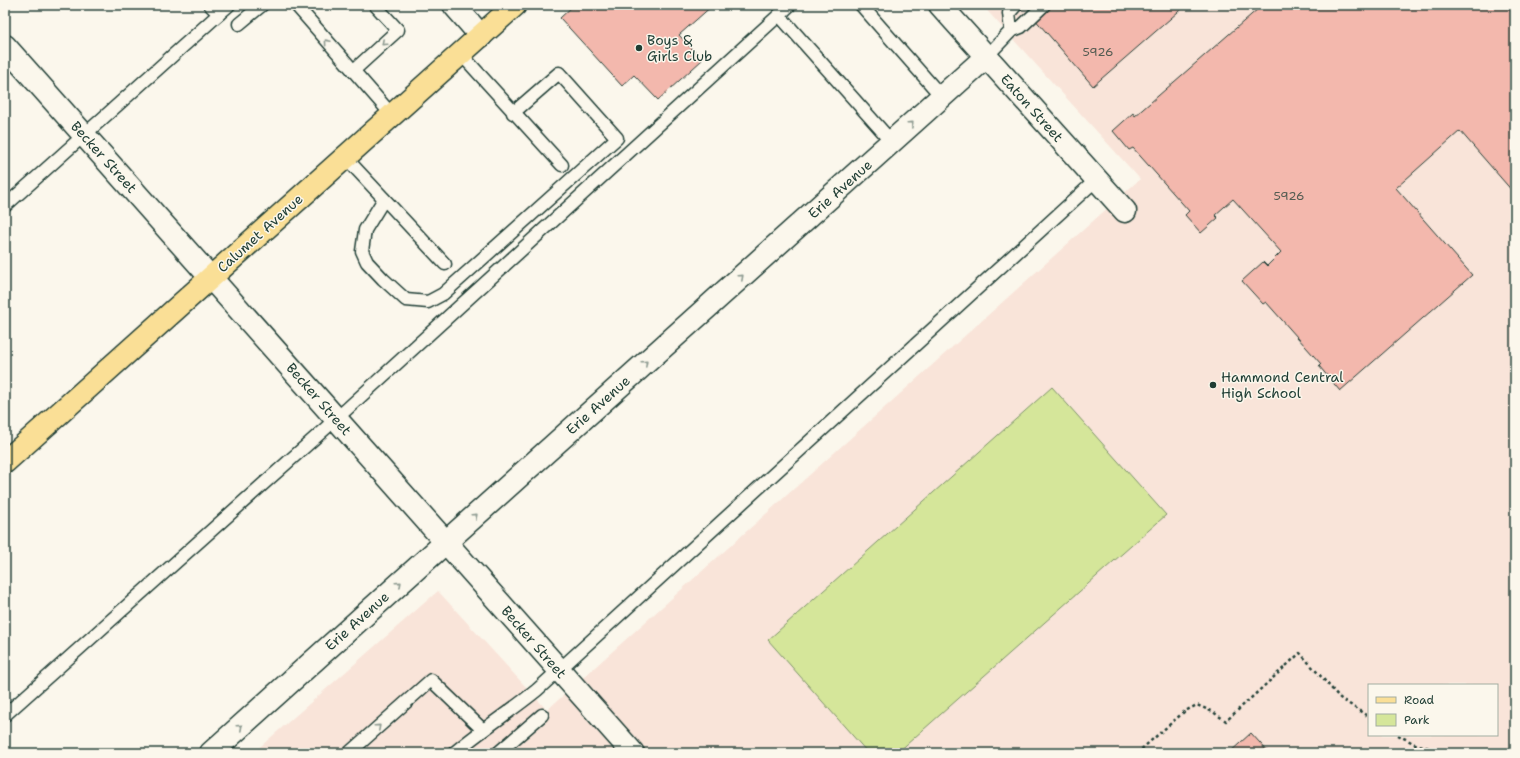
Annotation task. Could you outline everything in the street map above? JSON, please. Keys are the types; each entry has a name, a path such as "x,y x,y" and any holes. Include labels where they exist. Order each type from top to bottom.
{"main road":[{"name":"Calumet Avenue","path":"5,462 515,5"}],"street":[{"path":"454,5 481,36"},
{"name":"Eaton Street","path":"940,5 1125,211"},
{"name":"Becker Street","path":"5,46 633,753"},
{"name":"Erie Avenue","path":"210,753 986,57"}],"lane":[{"path":"210,5 219,14"},
{"path":"5,206 229,5"},
{"path":"240,24 262,5"},
{"path":"296,5 392,116"},
{"path":"353,71 398,30 375,5"},
{"path":"5,715 336,419 790,5"},
{"path":"861,5 942,97"},
{"path":"1011,31 1008,13 1016,5"},
{"path":"986,57 1011,31 1021,27 1044,5"},
{"path":"779,16 892,142"},
{"path":"461,54 562,165"},
{"path":"384,199 364,230 362,251 367,262 406,300 428,302 443,294 617,138 559,73 513,112"},
{"path":"346,158 445,264"},
{"path":"454,753 537,690 558,669 1096,180"},
{"path":"349,753 431,680 483,730"},
{"path":"498,753 542,715"}],"path":[{"path":"1137,753 1185,711 1197,705 1213,712 1226,721 1300,653 1340,698 1368,717"},
{"path":"1400,736 1414,744 1448,753"}],"shaded area":[{"name":"Hammond Central High School","path":"982,5 1515,5 1515,753 253,753 438,591 547,710 1140,179"}],"green space":[{"path":"1052,387 1166,515 897,753 868,753 768,640"}],"building":[{"name":"Boys & Girls Club","path":"574,5 713,5 679,35 702,60 658,100 634,75 622,86 560,18"},
{"path":"1046,5 1186,5 1093,86 1033,17"},
{"name":"Hammond Central High School","path":"1256,5 1515,5 1515,192 1514,193 1460,131 1396,188 1472,275 1340,391 1319,366 1321,364 1266,302 1263,304 1242,281 1263,262 1267,266 1281,252 1233,199 1215,215 1218,218 1201,233 1185,215 1189,211 1133,148 1129,150 1113,131 1133,113 1135,116 1259,8"},
{"path":"1251,733 1269,753 1229,753"}],"place":[{"name":"Boys & Girls Club","path":"639,48"},
{"name":"Hammond Central High School","path":"1213,385"}]}
